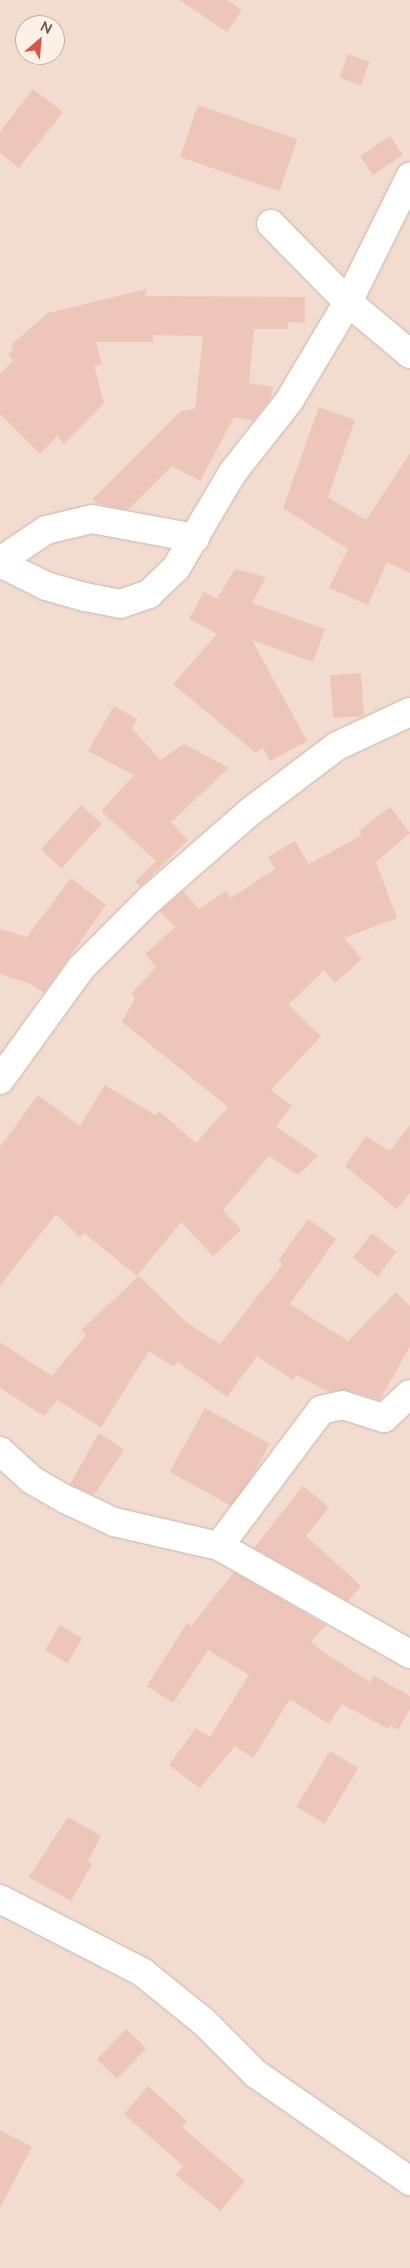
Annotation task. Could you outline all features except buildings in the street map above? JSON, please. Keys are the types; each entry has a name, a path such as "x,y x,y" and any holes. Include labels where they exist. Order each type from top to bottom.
{"street":[{"path":"195,538 92,520 46,530 5,552 46,586 120,604 148,594 176,568 195,538 233,472 294,394 348,302 410,177"},
{"path":"271,224 348,302 410,354"},
{"path":"0,1080 81,968 150,899 251,811 337,746 410,712"},
{"path":"219,1546 321,1410 342,1405 384,1418 410,1394"},
{"path":"0,1451 32,1480 114,1522 219,1546 410,1654"},
{"path":"0,1899 142,1972 197,2016 262,2079 410,2181"}],"shaded area":[{"path":"0,0 410,0 410,2268 0,2268"}]}
